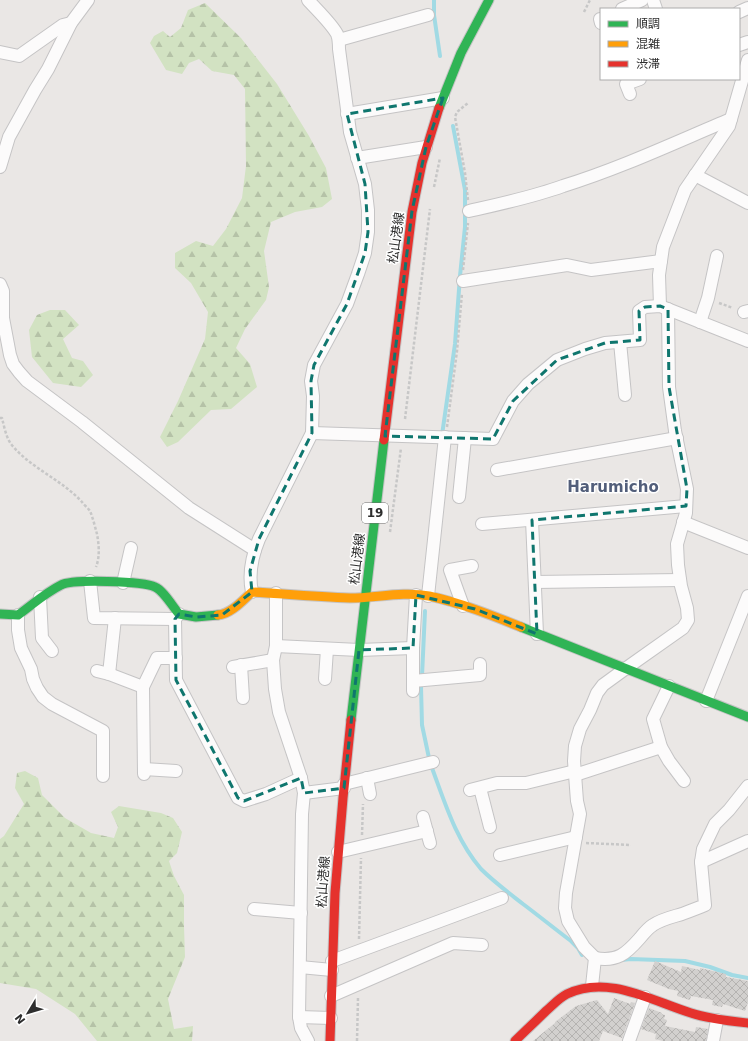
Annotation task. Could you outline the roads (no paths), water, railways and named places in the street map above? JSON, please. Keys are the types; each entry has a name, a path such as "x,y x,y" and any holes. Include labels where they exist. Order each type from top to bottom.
{"main road":[{"name":"松山港線","path":"330,1041 334,918 344,786 365,597 412,211 426,147 443,98 464,46 488,0"},
{"path":"0,614 18,615 40,597 62,584 90,580 145,584 156,587 163,594 177,617 196,617 222,614 234,608 252,592 351,598 385,595 428,596 476,609 748,717"},
{"path":"515,1041 557,1001 568,994 592,986 606,986 621,989 691,1013 717,1020 748,1023"}],"street":[{"path":"0,167 10,137 72,23 88,0"},
{"path":"252,592 250,571 259,539 312,433 313,396 311,381 314,365 347,304 365,253 368,232 368,210 365,184 350,132 338,50 339,40 328,23 308,0"},
{"path":"624,8 642,0"},
{"path":"339,40 428,15"},
{"path":"0,52 19,56 63,25 72,23"},
{"path":"747,65 729,126 685,190 663,248 659,275 664,307 669,387 687,490 686,513 677,544 680,580 687,608 688,620 683,628 603,685 597,693 580,729 575,746 574,761 577,801 580,814 566,893 565,908 568,921 584,947 595,958 606,960 613,959 624,954 647,929 653,925 664,919 705,905 701,862 703,849 715,824 729,810 748,786"},
{"path":"630,94 626,84 637,80"},
{"path":"347,114 443,98"},
{"path":"469,211 505,203 563,186 620,165 731,119"},
{"path":"358,158 426,147"},
{"path":"695,175 748,203"},
{"path":"700,322 708,298 717,256"},
{"path":"462,281 567,265 591,270 661,262"},
{"path":"0,284 3,291 3,318 10,355 19,372 27,381 82,422 189,508 255,550"},
{"path":"312,433 493,438 514,401 528,384 557,360 605,343 640,340 639,312 645,307 664,307 748,341"},
{"path":"620,342 625,395"},
{"path":"428,596 445,437"},
{"path":"459,498 465,438"},
{"path":"497,470 677,438"},
{"path":"482,524 686,506"},
{"path":"532,520 538,634"},
{"path":"683,522 748,548"},
{"path":"124,583 131,548"},
{"path":"463,606 450,570 472,566"},
{"path":"90,580 94,618 177,617 176,680 238,798 244,801 266,794 301,778"},
{"path":"535,582 680,580"},
{"path":"276,593 276,646 273,660 275,689 279,712 301,778 304,793 302,814 299,1017 301,1028 308,1041"},
{"path":"416,595 413,648 413,686 480,675 480,664"},
{"path":"706,701 748,596"},
{"path":"40,597 42,638 52,651"},
{"path":"18,615 18,630 21,648 31,669 35,683 43,697 52,704 103,730 103,776"},
{"path":"109,674 115,618"},
{"path":"276,646 359,650 413,648"},
{"path":"325,679 326,649"},
{"path":"176,658 157,658 143,686 144,771 176,771"},
{"path":"243,698 237,666 273,660"},
{"path":"97,671 143,686"},
{"path":"669,686 653,719 661,747 669,761 684,781"},
{"path":"490,827 475,789 497,783 526,783 575,773 661,747"},
{"path":"304,793 344,786 366,778 434,762"},
{"path":"366,778 366,798"},
{"path":"424,817 430,843"},
{"path":"338,852 427,831"},
{"path":"502,850 575,839"},
{"path":"701,862 748,841"},
{"path":"300,967 332,965 359,951 502,898"},
{"path":"254,909 301,913"},
{"path":"331,996 453,943 482,945"},
{"path":"592,986 595,958"},
{"path":"629,1041 645,997"},
{"path":"299,1017 331,1018"},
{"path":"714,1041 717,1020"}],"waterway":[{"path":"434,0 434,15 440,56"},
{"path":"442,435 455,344 465,227 465,190 453,126"},
{"path":"422,676 425,611"},
{"path":"421,687 422,725 429,758"},
{"path":"432,768 452,821 472,858 491,878 571,941 582,955"},
{"path":"621,960 685,961 710,967 732,975 748,978"}],"district":[{"name":"Harumicho","path":"613,487"}]}
